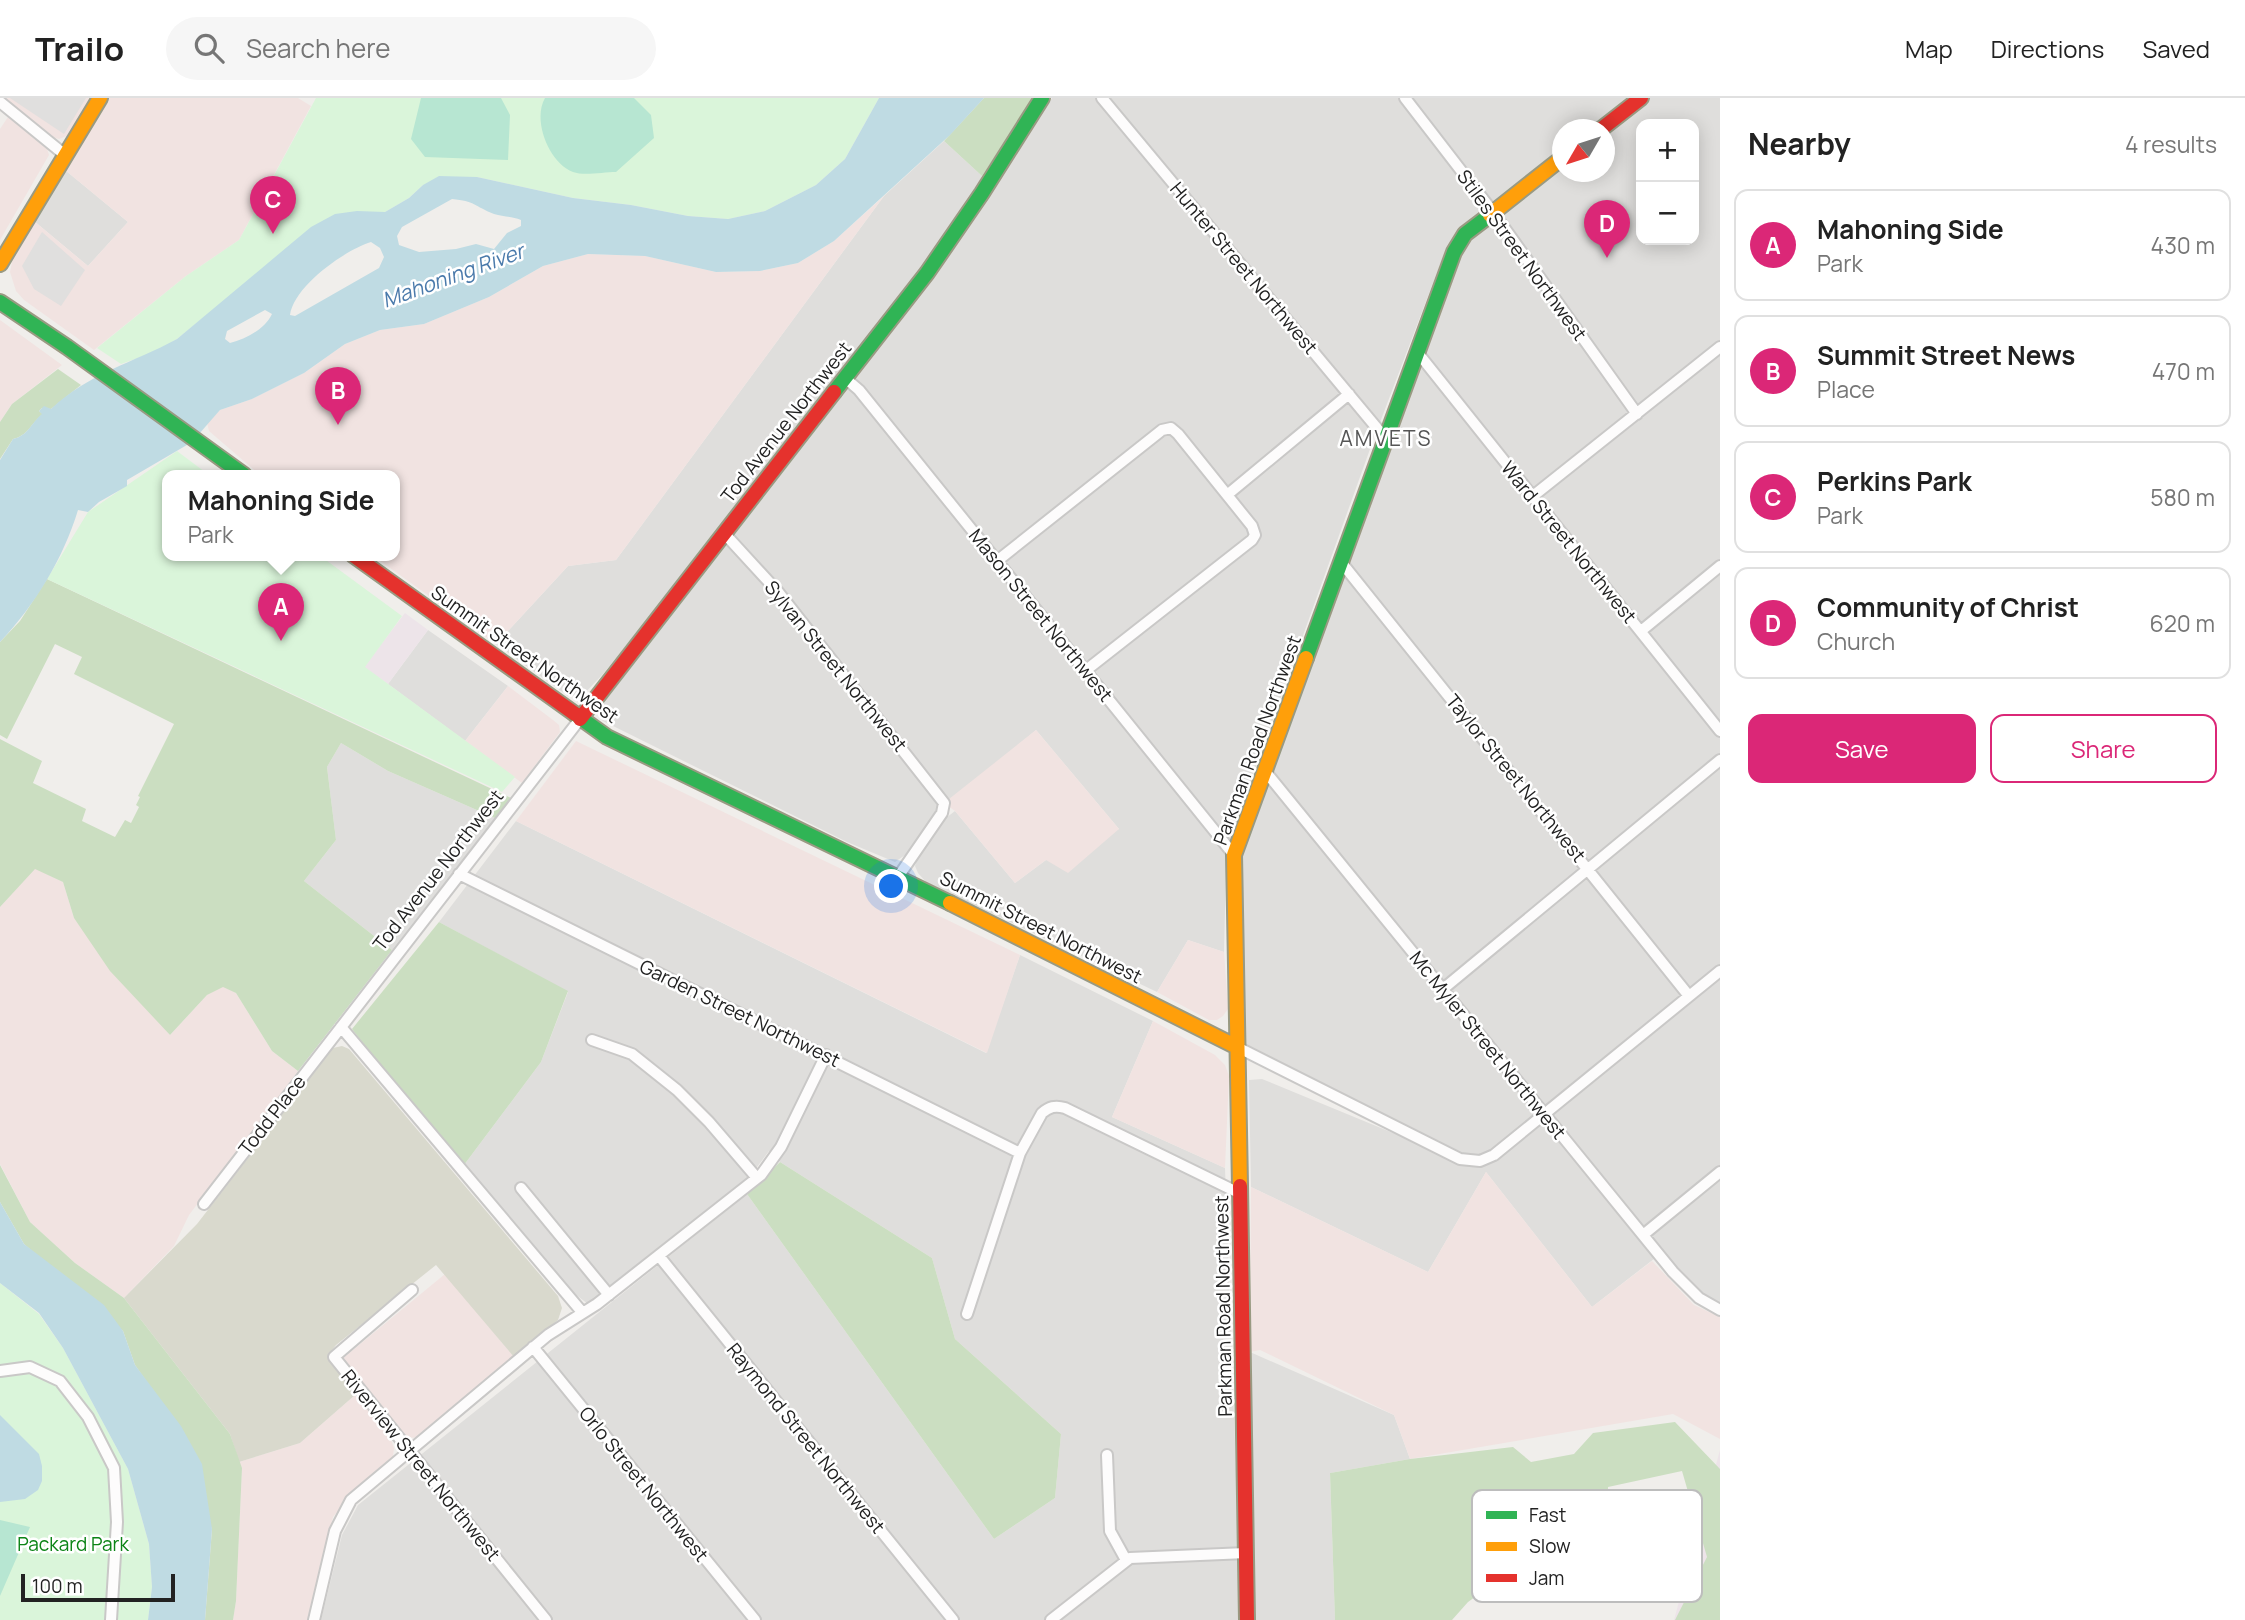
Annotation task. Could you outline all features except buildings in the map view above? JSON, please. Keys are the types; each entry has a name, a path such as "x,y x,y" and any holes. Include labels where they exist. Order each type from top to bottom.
{"main road":[{"path":"0,264 100,98"},
{"name":"Tod Avenue Northwest","path":"580,719 949,242 1042,98"},
{"path":"1614,119 1641,98"},
{"name":"Parkman Road Northwest","path":"1247,1620 1234,855 1454,251 1465,234 1552,166"},
{"path":"0,302 237,470"},
{"name":"Summit Street Northwest","path":"361,561 580,719 624,746 898,877 1237,1047"}],"street":[{"name":"Hunter Street Northwest","path":"1102,98 1386,439"},
{"name":"Stiles Street Northwest","path":"1405,98 1493,212 1636,414"},
{"path":"0,102 65,155"},
{"path":"1532,496 1720,347"},
{"name":"Ward Street Northwest","path":"1418,354 1720,731"},
{"name":"Mason Street Northwest","path":"845,377 859,390 1234,855"},
{"path":"1227,495 1349,394"},
{"path":"997,561 1166,428 1171,428 1178,434 1252,526 1255,535 1252,540 1085,671"},
{"name":"Sylvan Street Northwest","path":"724,533 779,593 944,803 942,813 898,877"},
{"name":"Taylor Street Northwest","path":"1342,562 1689,996"},
{"path":"1641,631 1720,566"},
{"name":"Tod Avenue Northwest","path":"341,1027 580,719"},
{"path":"1443,989 1720,760"},
{"name":"Mc Myler Street Northwest","path":"1265,771 1643,1235 1689,1289 1720,1310"},
{"name":"Garden Street Northwest","path":"459,874 1020,1153"},
{"path":"1544,1115 1720,971"},
{"path":"341,1027 582,1312"},
{"name":"Todd Place","path":"204,1204 341,1027"},
{"path":"592,1040 632,1054 677,1090 709,1122 757,1178"},
{"name":"Summit Street Northwest","path":"1237,1047 1460,1159 1472,1162 1494,1155 1544,1115"},
{"path":"317,1618 335,1531 345,1509 359,1492 533,1347 609,1295 757,1178 781,1147 826,1055"},
{"path":"967,1314 1020,1153 1042,1114 1051,1107 1065,1108 1241,1194"},
{"path":"1643,1235 1720,1172"},
{"path":"521,1188 609,1295"},
{"name":"Raymond Street Northwest","path":"659,1256 953,1620"},
{"name":"Riverview Street Northwest","path":"412,1290 334,1357 546,1620"},
{"name":"Orlo Street Northwest","path":"533,1347 755,1620"},
{"path":"0,1371 30,1367 60,1381 88,1417 114,1468 117,1522 111,1620"},
{"path":"1107,1455 1110,1531 1126,1560"},
{"path":"1051,1620 1126,1560 1136,1557 1246,1553"}],"shaded area":[{"path":"2,98 92,98 69,135 59,139 52,137"},
{"path":"10,98 86,98 64,134"},
{"path":"108,98 298,98 311,106 239,240 186,276 94,350 24,300 16,291 10,272 13,257 34,221 88,266 128,222 65,170"},
{"path":"1052,98 1630,98 1602,119 1552,119 1552,158 1474,218 1446,249 1374,438 1237,819 1226,865 1224,952 1188,940 1157,992 926,882 918,873 915,866 918,856 942,821 955,811 1015,883 1046,860 1119,829 1036,730 934,815 905,855 895,862 847,842 603,721 598,715 599,709 953,248"},
{"path":"1641,98 1720,98 1720,1310 1659,1255 1592,1307 1486,1172 1428,1272 1251,1187 1249,1080 1262,1079 1473,1166 1237,1047 1234,855 1454,252 1552,167 1552,182 1615,182 1615,120"},
{"path":"8,117 47,149 49,155 0,240 0,129"},
{"path":"944,141 982,176 963,213 750,491 603,674 583,695 568,696 496,644 568,566 616,560 884,196"},
{"path":"65,170 128,222 88,266 34,221"},
{"path":"884,196 616,560 568,566 496,644 380,561 400,561 400,470 254,470 209,431 207,423 220,410 252,399 304,373 345,344 380,330 424,324 489,297 543,266 588,254 645,256 716,272 760,271 798,263 834,241"},
{"path":"42,232 85,270 61,306 34,289 22,266"},
{"path":"0,320 62,365 12,404 0,422"},
{"path":"405,613 428,630 388,684 364,667"},
{"path":"428,630 508,686 465,741 388,684"},
{"path":"508,686 559,725 560,732 522,783 465,741"},
{"path":"1036,730 1119,829 1068,873 1046,860 1015,883 955,811 944,803"},
{"path":"576,741 1020,955 987,1053 516,821"},
{"path":"341,743 388,771 495,818 392,950 304,881 336,840 327,767"},
{"path":"516,821 986,1053 1020,955 1153,1021 1112,1117 1225,1168 1239,1620 321,1620 342,1535 358,1505 747,1194 994,1539 1055,1498 1061,1434 955,1339 932,1258 780,1162 769,1151 745,1183 588,1304 571,1291 464,1165 541,1062 568,992 439,922"},
{"path":"35,868 63,882 74,918 170,1035 207,995 223,986 236,993 272,1051 298,1071 189,1215 174,1246 124,1298 75,1263 30,1222 0,1164 0,907"},
{"path":"1188,940 1224,952 1228,1009 1217,1020 1209,1020 1157,992"},
{"path":"1153,1021 1215,1055 1225,1065 1229,1076 1225,1168 1112,1117"},
{"path":"342,1046 349,1049 558,1296 562,1308 558,1320 514,1357 436,1265 336,1345 329,1354 330,1361 355,1395 300,1443 239,1462 230,1434 124,1298 197,1224 333,1048"},
{"path":"1486,1172 1592,1307 1652,1261 1694,1305 1720,1317 1720,1439 1673,1414 1410,1459 1394,1415 1260,1350 1250,1352 1251,1187 1428,1272"},
{"path":"445,1274 514,1357 417,1438 406,1437 342,1359"},
{"path":"1250,1352 1394,1415 1410,1459 1330,1473 1335,1620 1254,1620"},
{"path":"355,1395 390,1437 394,1448 393,1456 359,1485 333,1517 308,1620 233,1620 242,1468 239,1462 300,1443"},
{"path":"1720,1450 1720,1620 1674,1620 1679,1602 1702,1602 1702,1517"}],"green space":[{"path":"316,98 879,98 845,159 816,185 765,211 728,219 688,216 573,198 477,177 423,185 409,198 385,212 241,287 177,339 155,352 121,364 97,348 186,276 239,240"},
{"path":"421,98 501,98 510,115 508,160 425,157 411,139"},
{"path":"545,98 634,98 651,115 654,138 616,172 573,172 557,160 545,140 541,107"},
{"path":"984,98 1034,98 982,176 944,141"},
{"path":"58,369 81,385 51,409 42,408 39,411 43,414 26,432 13,439 0,459 0,422 12,404"},
{"path":"177,451 202,470 162,470 162,561 327,561 402,616 365,667 515,777 502,792 47,579 88,512"},
{"path":"47,579 511,798 495,818 388,771 341,743 327,767 336,840 304,881 392,950 298,1071 272,1051 236,993 223,987 207,995 170,1035 110,971 74,918 63,882 35,869 0,907 0,739 42,761 33,783 86,809 82,821 115,837 125,820 131,823 139,807 136,805 140,797 138,796 174,724 74,674 82,657 55,644 7,739 0,735 0,642 20,621"},
{"path":"439,922 568,991 541,1062 461,1169 352,1029"},
{"path":"780,1162 932,1258 955,1339 1061,1434 1055,1498 994,1539 747,1194"},
{"path":"0,1165 30,1222 75,1263 124,1298 230,1434 242,1468 233,1620 205,1620 212,1529 153,1391 135,1365 123,1331 24,1244 0,1202"},
{"name":"Packard Park","path":"0,1283 39,1314 63,1348 128,1469 149,1544 152,1587 148,1620 0,1620"},
{"path":"1675,1422 1720,1469 1720,1620 1675,1620 1684,1602 1702,1602 1702,1567 1707,1557 1702,1540 1702,1490 1688,1490 1682,1471 1608,1487 1608,1490 1472,1490 1472,1599 1452,1620 1335,1620 1330,1473 1410,1459 1513,1447 1531,1462 1574,1454 1593,1433"},
{"path":"0,1520 30,1527 0,1596"}],"water":[{"name":"Mahoning River","path":"879,98 984,98 950,135 834,241 798,263 760,271 716,272 645,256 588,254 543,266 489,297 424,324 380,330 345,344 304,373 252,399 220,410 192,442 127,480 127,486 99,502 88,512 78,510 56,564 25,613 0,642 0,460 13,439 26,432 42,414 39,411 44,406 51,409 96,377 177,339 311,227 335,214 357,211 385,212 439,176 477,177 573,198 688,216 728,219 765,211 816,185 845,159","holes":["452,199 470,203 494,214 521,220 521,226 507,233 494,249 476,244 456,249 419,252 399,245 397,236 402,227","371,242 380,248 384,257 379,268 295,316 290,315 301,292 311,281 335,261","265,310 272,314 260,329 242,339 230,343 225,339 227,331"]},
{"path":"0,1202 24,1244 104,1305 123,1331 135,1365 181,1426 202,1464 212,1529 205,1620 148,1620 152,1587 149,1544 128,1469 63,1348 39,1313 0,1283"},
{"path":"0,1415 39,1454 42,1481 38,1490 25,1499 0,1502"}],"traffic: fast":[{"path":"834,392 927,273 1042,98"},
{"path":"1306,658 1454,252 1465,234 1490,215"},
{"path":"0,302 237,470"},
{"path":"575,714 607,737 950,903"}],"traffic: slow":[{"path":"0,264 100,98"},
{"path":"1490,215 1552,166"},
{"path":"1240,1186 1234,855 1306,658"},
{"path":"950,903 1237,1047"}],"traffic: jam":[{"path":"1614,119 1641,98"},
{"path":"580,719 834,392"},
{"path":"361,561 575,714"},
{"path":"1240,1186 1247,1620"}],"place":[{"name":"Perkins Park","path":"273,234"},
{"name":"Community of Christ","path":"1607,258"},
{"name":"Summit Street News","path":"338,425"},
{"name":"Mahoning Side","path":"281,641"}],"district":[{"name":"AMVETS","path":"1386,439"}]}
